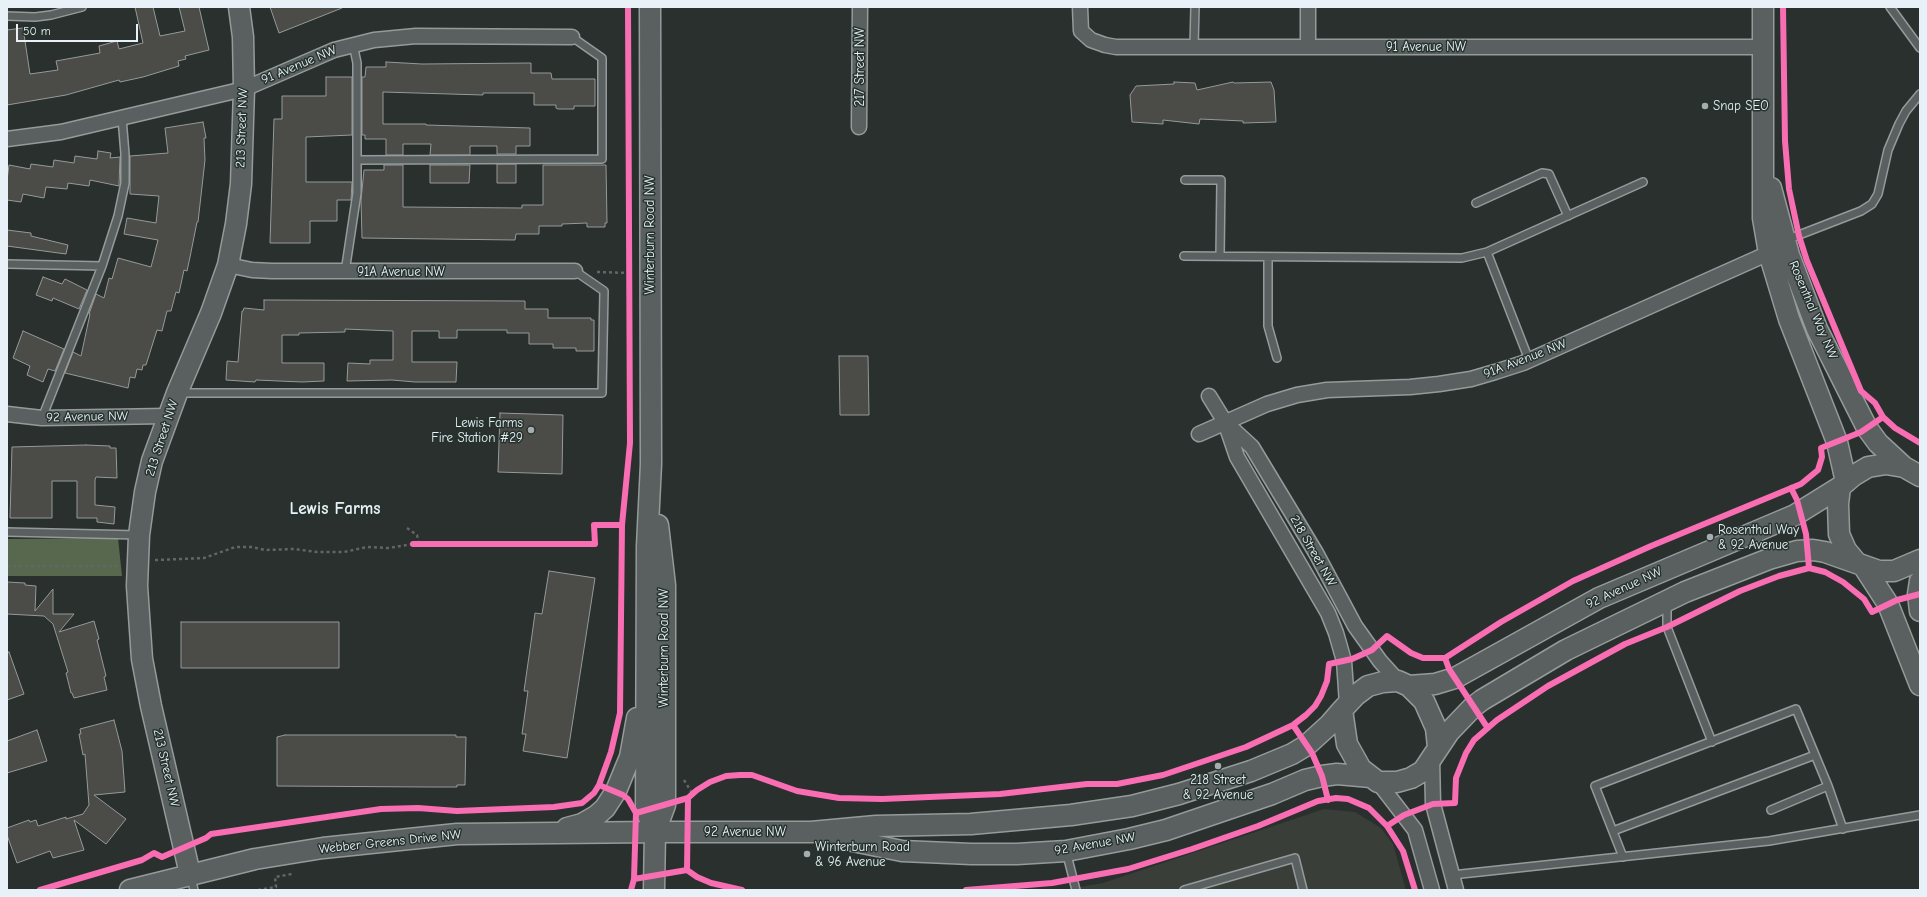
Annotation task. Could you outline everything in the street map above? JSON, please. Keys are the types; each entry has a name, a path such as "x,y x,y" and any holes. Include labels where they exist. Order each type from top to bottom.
{"main road":[{"name":"213 Street NW","path":"192,882 151,706 142,659 138,619 139,535 145,492 152,461 177,393 211,313 228,265 236,224 241,184 244,89 243,37 239,7"},
{"name":"Winterburn Road NW","path":"650,7 651,464 647,546 646,810 655,832"},
{"name":"Rosenthal Way NW","path":"1763,7 1763,218 1769,253 1789,319 1837,442 1843,484"},
{"name":"Rosenthal Way NW","path":"1764,159 1785,240 1817,329 1867,428 1878,443 1915,473"},
{"name":"Winterburn Road NW","path":"651,464 665,584 665,805 655,832 654,890"},
{"name":"92 Avenue NW","path":"655,832 811,832 876,826 996,822 1071,815 1140,804 1179,794 1251,771 1292,754 1307,745 1329,725 1344,707 1368,686 1383,682 1435,684 1455,678 1600,598 1795,515 1868,467 1886,464 1915,473"},
{"path":"1843,484 1838,504 1839,534 1846,550 1860,564 1888,604 1920,685"},
{"name":"92 Avenue NW","path":"811,832 902,851 971,854 1017,854 1066,851 1129,839 1166,830 1272,794 1305,780 1322,776 1337,774 1396,782 1411,778 1423,770 1449,732 1473,707 1507,684 1566,650 1668,600 1769,559 1797,551 1813,550 1826,552 1879,571 1894,571 1920,560"},
{"path":"1920,581 1918,595 1920,611"},
{"path":"548,833 582,824 596,816 605,808 616,791 630,757 636,732 638,704 647,656"},
{"path":"1404,684 1424,701 1430,713 1436,728 1435,753"},
{"path":"1344,707 1347,744 1361,769 1375,779"},
{"name":"Webber Greens Drive NW","path":"130,890 192,882 255,860 323,848 457,834 655,832"}],"street":[{"name":"217 Street NW","path":"859,127 860,7"},
{"name":"91 Avenue NW","path":"1080,7 1082,31 1091,40 1116,47 1762,47"},
{"path":"1308,7 1308,47"},
{"name":"91 Avenue NW","path":"7,139 62,132 244,89 334,50 353,44 374,40 416,36 572,36"},
{"name":"91A Avenue NW","path":"1199,434 1267,404 1297,395 1327,390 1410,387 1465,380 1495,372 1530,360 1769,253"},
{"name":"91A Avenue NW","path":"228,265 252,270 272,271 575,271"},
{"name":"218 Street NW","path":"1209,396 1225,422 1237,457 1328,613 1336,633 1344,661 1344,707"},
{"name":"92 Avenue NW","path":"7,414 42,418 168,416"},
{"name":"218 Street NW","path":"1225,422 1252,446 1316,552 1355,626 1380,661 1404,684"},
{"path":"1435,753 1433,804 1456,890"},
{"path":"1375,779 1415,830 1432,890"}],"lane":[{"path":"7,16 45,16 82,7"},
{"path":"1194,7 1194,46"},
{"path":"1890,7 1920,48"},
{"path":"358,160 602,159 602,58 572,36"},
{"path":"345,272 357,193 358,63 353,44"},
{"path":"1785,240 1861,211 1872,204 1878,194 1888,150 1899,124 1906,111 1920,94"},
{"path":"42,418 102,266 118,216 125,183 122,118"},
{"path":"1476,203 1542,173 1549,174 1568,216"},
{"path":"1185,180 1221,180 1220,256"},
{"path":"1184,256 1462,258 1487,252 1643,182"},
{"path":"1487,252 1530,360"},
{"path":"1268,257 1268,326 1277,358"},
{"path":"7,264 102,266"},
{"path":"177,393 602,393 604,291 575,271"},
{"path":"7,532 139,535"},
{"path":"1668,600 1666,627 1712,742"},
{"path":"1623,857 1595,786 1796,709 1816,755 1843,829"},
{"path":"1613,831 1816,755"},
{"path":"1771,810 1828,786"},
{"path":"1452,875 1769,841 1920,815"},
{"path":"1066,851 1076,890"},
{"path":"1184,890 1295,858 1303,890"}],"path":[{"path":"630,265 630,281"},
{"path":"575,271 630,273"},
{"path":"407,528 417,535 416,544"},
{"path":"7,566 123,566 138,560 204,558 225,550 239,547 252,547 265,550 294,549 317,552 344,552 367,547 388,548 426,544"},
{"path":"665,805 688,798 697,790"},
{"path":"258,890 276,887 275,877 292,874"},
{"path":"733,889 742,890"}],"shaded area":[{"path":"1324,809 1355,812 1381,828 1393,844 1406,890 1062,890 1103,883"}],"green space":[{"path":"118,538 122,576 7,576 7,539"}],"building":[{"path":"135,7 153,7 160,36 185,31 179,7 199,7 209,50 185,56 186,59 178,61 179,66 143,77 120,82 119,80 66,95 7,105 7,30 23,28 30,74 58,70 56,61 100,53 99,46 117,41 119,49 143,43"},
{"path":"270,7 342,7 342,8 279,33"},
{"path":"386,62 422,64 531,63 531,73 551,73 552,79 595,79 595,106 574,106 574,109 558,109 556,108 556,105 534,105 534,93 483,93 483,95 383,92 383,124 530,128 530,146 516,146 516,154 497,154 497,146 470,146 470,155 430,155 431,144 403,144 403,155 386,155 386,139 365,139 365,135 362,135 362,77 365,77 366,67 386,67"},
{"path":"326,77 352,77 352,135 306,137 306,182 352,182 351,200 337,200 337,221 310,221 310,243 270,243 274,119 282,119 282,96 326,96"},
{"path":"1174,82 1195,83 1197,90 1233,82 1271,82 1274,90 1276,122 1243,123 1243,121 1200,119 1199,124 1163,120 1163,124 1132,122 1130,95 1136,86 1174,84"},
{"path":"203,122 206,138 204,138 205,160 198,222 187,271 184,270 179,293 176,292 171,311 167,311 162,331 157,330 146,365 143,365 142,370 137,369 135,378 130,377 128,388 65,373 73,352 81,356 89,314 96,294 104,298 109,278 112,279 118,258 151,267 158,240 124,234 127,218 156,223 159,196 130,194 130,156 168,153 165,128"},
{"path":"98,151 111,153 110,158 120,157 119,186 90,180 89,186 68,183 67,189 46,187 44,198 23,194 21,202 7,200 9,165 30,169 31,164 53,167 54,160 74,163 75,156 97,159"},
{"path":"497,164 516,164 516,183 497,183"},
{"path":"384,165 403,165 403,207 522,208 522,205 543,205 543,165 606,165 607,223 605,223 605,227 587,227 587,223 562,224 562,226 539,226 539,234 516,234 515,240 362,238 361,200 364,170 384,170"},
{"path":"430,165 470,165 469,183 430,183"},
{"path":"7,230 31,233 31,236 68,245 66,254 7,246"},
{"path":"43,277 62,284 65,279 87,290 79,309 53,298 52,301 36,295"},
{"path":"264,300 525,301 525,309 548,309 548,318 591,318 591,320 594,320 594,351 576,351 576,348 553,348 553,344 529,344 529,333 507,333 507,330 457,330 457,338 439,338 439,331 412,331 412,362 457,362 456,382 415,382 392,380 347,381 348,363 370,364 370,360 393,360 393,331 345,329 345,332 282,335 282,363 324,363 324,381 302,382 256,380 255,382 226,380 227,361 238,362 242,311 244,308 264,310"},
{"path":"23,331 64,349 55,371 48,369 43,382 27,375 30,366 13,358"},
{"path":"839,356 868,356 869,415 840,415"},
{"name":"Lewis Farms Fire Station #29","path":"500,413 563,415 562,474 498,472"},
{"path":"86,445 110,446 110,448 116,448 117,478 96,477 95,480 95,505 115,507 114,524 97,522 97,518 77,518 77,481 52,481 52,518 10,518 12,447"},
{"path":"549,571 595,578 567,758 523,751 526,734 522,734 528,691 524,691 535,613 542,614"},
{"path":"7,582 25,583 25,585 36,586 35,611 53,589 53,614 74,614 59,632 94,621 106,676 104,677 107,690 74,698 71,693 66,673 68,672 53,624 44,616 7,614"},
{"path":"181,622 339,622 339,668 181,668"},
{"path":"9,652 24,694 7,700 7,653"},
{"path":"114,720 122,751 125,792 94,795 126,819 106,844 74,820 84,850 53,858 50,851 17,863 7,835 7,828 29,820 30,822 36,820 38,826 66,817 66,819 83,814 89,805 85,754 83,755 79,734 81,734 80,729"},
{"path":"37,730 47,761 7,773 7,741"},
{"path":"285,735 456,735 456,737 466,737 465,785 457,785 457,787 277,786 277,737"}],"cycle path":[{"path":"40,890 142,860 154,853 162,857 206,838 211,834 381,809 418,808 457,811 554,807 582,803 594,793 599,785 611,752 620,713 622,525 630,443 628,7"},
{"path":"1783,7 1785,141 1789,189 1799,236 1807,261 1861,391 1875,403 1883,417"},
{"path":"636,813 688,798 710,782 726,776 752,775 797,791 839,798 882,799 1000,794 1087,784 1117,784 1163,775 1246,747 1293,725 1315,706 1321,696 1327,681 1329,664 1352,659 1372,650 1387,636 1411,653 1423,658 1445,658 1501,622 1573,581 1651,546 1801,484 1818,470 1822,457 1821,448 1861,432 1883,417 1895,428 1920,443"},
{"path":"1791,488 1797,500 1806,534 1809,568"},
{"path":"413,544 595,544 594,525 622,525"},
{"path":"1387,826 1404,815 1433,804 1455,803 1456,778 1466,753 1474,740 1497,720 1548,686 1625,644 1667,627 1740,591 1779,576 1809,568 1825,572 1843,582 1864,599 1872,612 1897,600 1920,594"},
{"path":"1445,658 1449,669 1487,727"},
{"path":"1293,725 1312,753 1322,776 1328,800"},
{"path":"599,785 623,795 628,799 636,813 634,879 631,890"},
{"path":"687,870 688,798"},
{"path":"966,890 1052,883 1128,869 1258,826 1318,801 1336,798 1348,799 1369,808 1387,826 1403,851 1415,890"},
{"path":"634,879 687,870 697,877 711,883 742,890"}],"place":[{"name":"Snap SEO","path":"1705,106"},
{"name":"Lewis Farms Fire Station #29","path":"531,430"},
{"name":"Rosenthal Way & 92 Avenue","path":"1710,537"},
{"name":"218 Street & 92 Avenue","path":"1218,766"},
{"name":"Winterburn Road & 96 Avenue","path":"807,854"}],"district":[{"name":"Lewis Farms","path":"335,509"}]}
